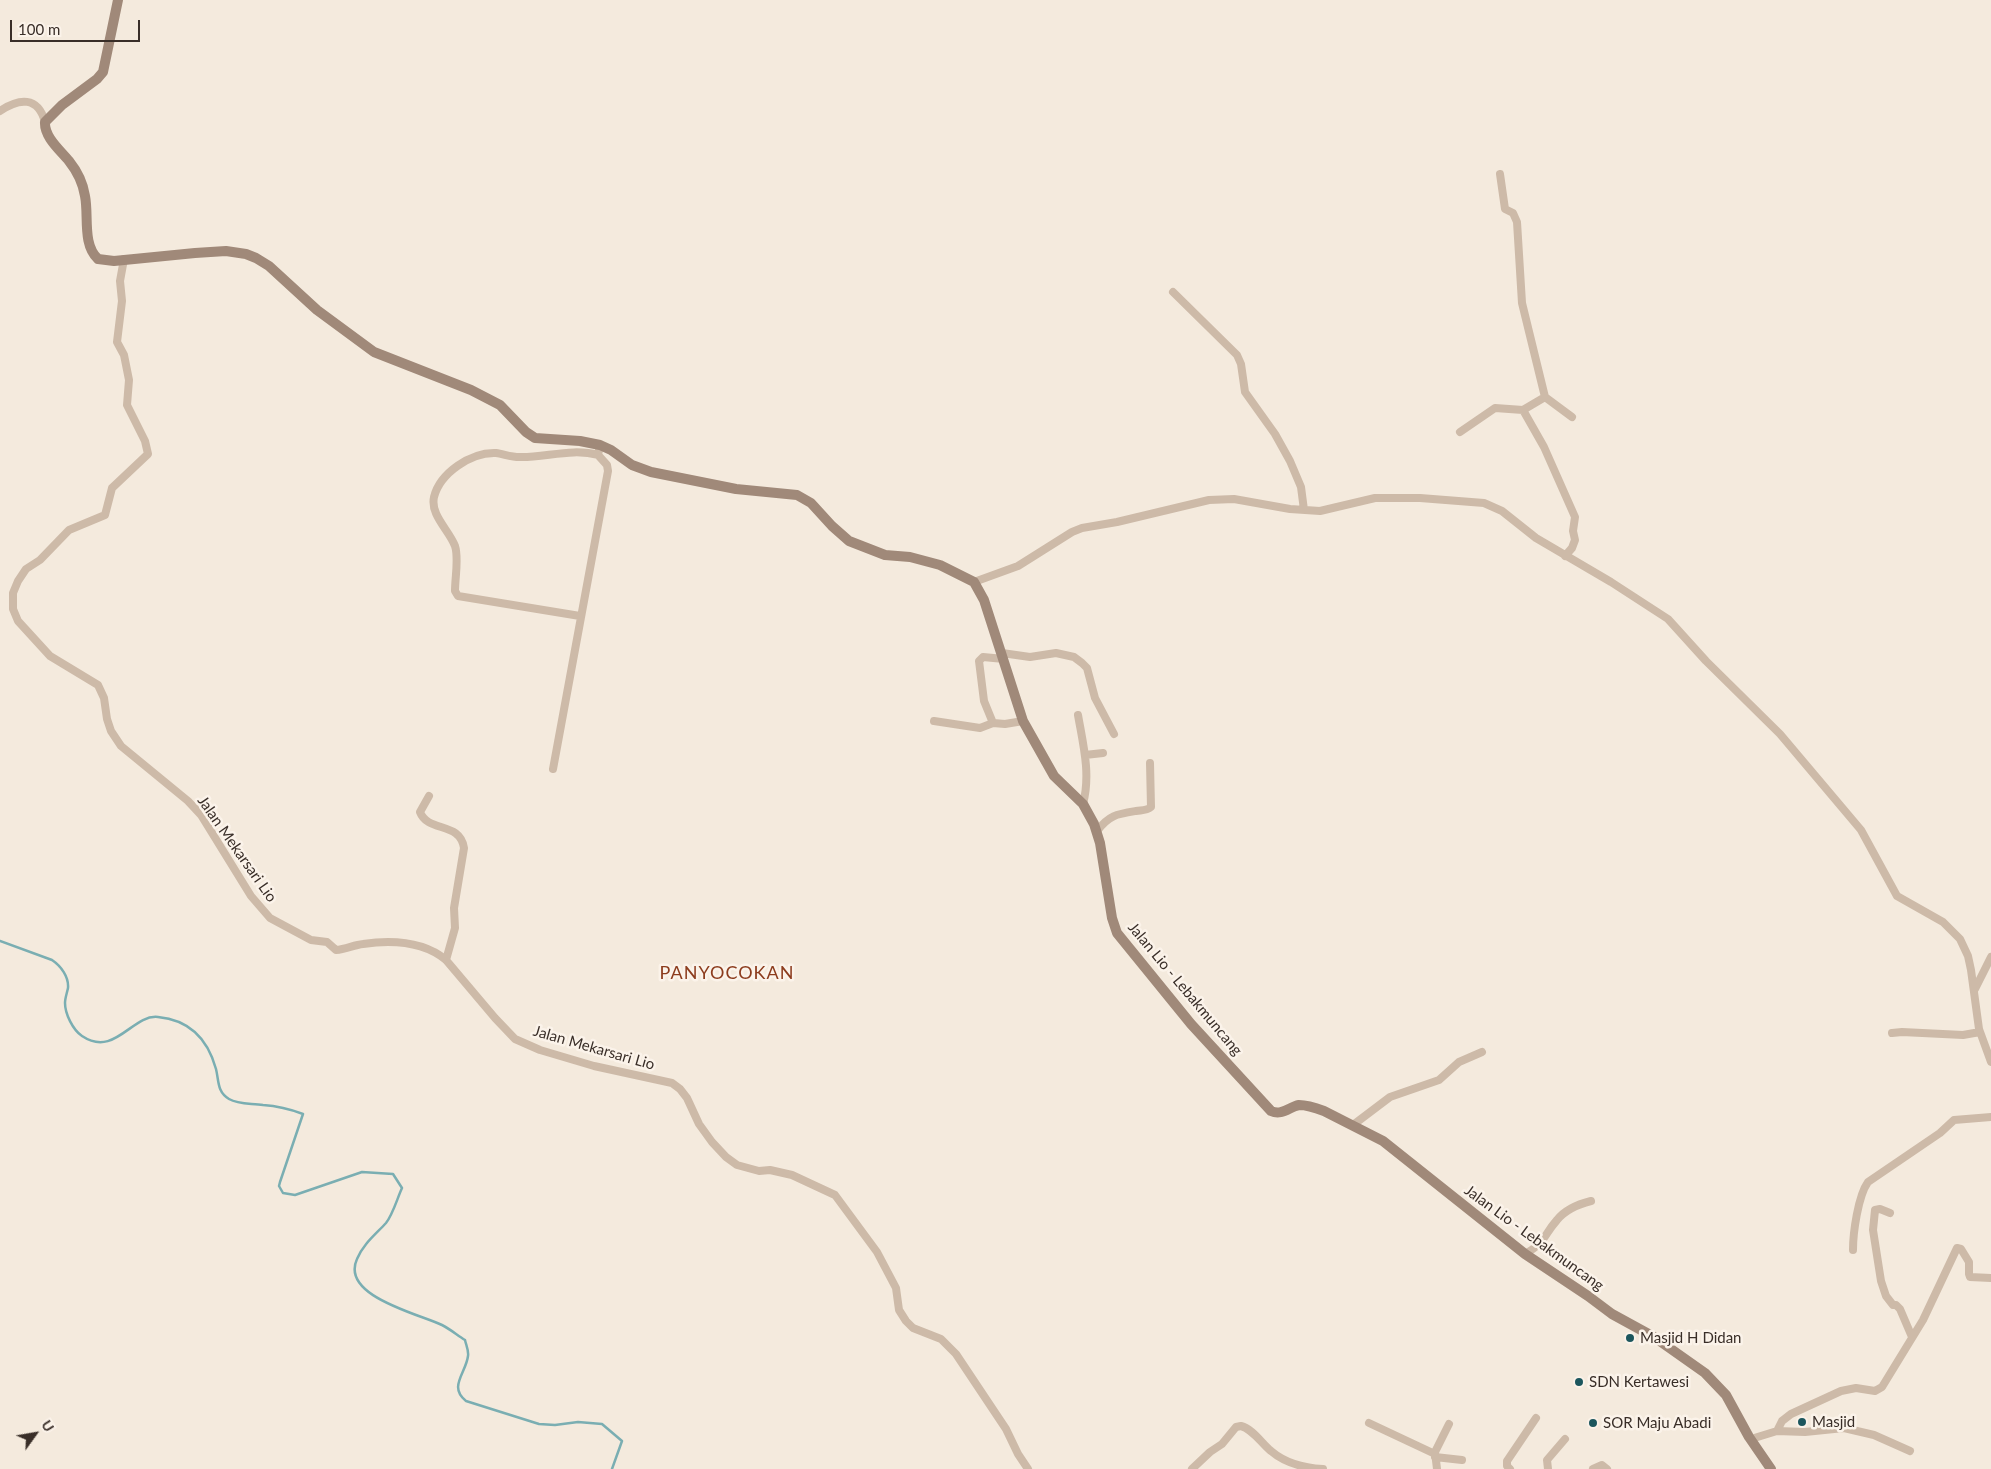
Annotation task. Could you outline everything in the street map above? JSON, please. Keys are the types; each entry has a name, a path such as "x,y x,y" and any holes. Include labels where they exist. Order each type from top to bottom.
{"street":[{"path":"45,122 62,105 97,79 103,72 118,0"},
{"path":"0,111 14,102 24,100 30,102 43,113 46,131 80,179 85,196 90,248 98,259 105,261 226,252 246,254 269,266 317,310 374,352 471,390 500,405 526,432 535,438 580,441 599,450 608,471 553,769"},
{"path":"1500,174 1505,209 1513,213 1516,222 1522,302 1545,397 1572,417"},
{"name":"Jalan Mekarsari Lio","path":"124,259 120,281 122,301 117,342 124,355 129,380 127,405 145,441 148,454 112,488 105,515 69,530 40,560 26,569 13,593 13,609 18,621 50,656 98,684 104,698 111,731 121,746 188,801 201,816 251,896 270,918 311,940 328,942 336,950 361,944 384,942 407,943 437,953 446,960 515,1039 549,1053 594,1066 672,1083 687,1098 699,1124 712,1142 726,1157 737,1165 759,1171 770,1170 792,1176 835,1195 877,1252 896,1288 899,1310 906,1321 912,1328 941,1339 956,1354 1006,1429 1018,1454 1028,1469"},
{"path":"1173,292 1237,355 1241,364 1245,392 1275,434 1290,461 1301,487 1304,510"},
{"path":"1460,432 1495,408 1523,410 1545,397"},
{"path":"1523,410 1544,447 1575,517 1573,531 1575,540 1572,548 1565,556"},
{"path":"580,616 458,596 455,591 455,547 436,512 434,498 443,480 453,469 482,455 494,453 520,458 611,450 632,465 651,472 736,489 797,495 811,503 841,535 858,546 886,555 910,557 940,565 974,582 1018,566 1072,532 1082,528 1117,522 1208,500 1234,499 1320,511 1387,497 1484,503 1502,511 1536,538 1668,619 1706,661 1768,721 1861,830 1897,896 1943,922 1960,939 1968,956 1974,989 1975,1011 1980,1032 1991,1062"},
{"name":"Jalan Lio - Lebakmuncang","path":"974,582 984,600 1023,722 1054,776 1083,804 1097,831 1112,918 1117,932 1191,1024 1271,1111 1278,1113 1296,1106 1306,1106 1324,1111 1391,1147 1525,1254 1612,1314 1654,1337 1705,1373 1726,1395 1751,1439 1771,1469"},
{"path":"994,723 984,701 978,662 982,657 1030,657 1056,653 1074,657 1087,668 1095,698 1114,734"},
{"path":"1078,715 1085,755 1087,782 1083,804"},
{"path":"934,721 980,728 994,723 1023,722"},
{"path":"1085,755 1103,753"},
{"path":"1097,831 1103,822 1114,814 1146,810 1151,807 1150,763"},
{"path":"429,796 420,812 422,817 430,823 458,834 463,840 464,848 454,908 455,928 446,960"},
{"path":"1974,989 1991,957"},
{"path":"1892,1033 1963,1035 1980,1032"},
{"path":"1353,1125 1390,1097 1439,1080 1459,1062 1482,1052"},
{"path":"1853,1250 1853,1237 1863,1191 1868,1182 1940,1133 1951,1122 1991,1117"},
{"path":"1525,1254 1544,1240 1557,1220 1564,1214 1591,1201"},
{"path":"1860,1205 1890,1213"},
{"path":"1875,1210 1873,1230 1881,1282 1886,1296 1893,1305 1900,1309 1912,1337"},
{"path":"1777,1431 1786,1416 1841,1391 1853,1388 1872,1391 1879,1389 1923,1320 1957,1248 1961,1248 1968,1259 1970,1277 1991,1278"},
{"path":"1510,1469 1507,1466 1507,1461 1536,1418"},
{"path":"1369,1423 1435,1456 1462,1460"},
{"path":"1438,1469 1435,1456 1449,1424"},
{"path":"1192,1469 1210,1452 1222,1444 1236,1427 1240,1426 1249,1431 1272,1452 1286,1460 1308,1468 1323,1469"},
{"path":"1751,1439 1777,1431 1805,1432 1824,1429 1853,1429 1886,1439 1910,1451"},
{"path":"1548,1469 1547,1460 1565,1439"},
{"path":"1593,1469 1602,1465 1607,1469"}],"waterway":[{"path":"0,941 52,960 58,965 66,976 68,984 65,1001 66,1012 73,1026 82,1036 94,1041 104,1042 114,1039 149,1018 158,1017 179,1022 196,1033 203,1041 213,1059 220,1090 229,1099 237,1102 289,1109 303,1114 280,1182 279,1186 283,1193 295,1195 362,1172 393,1174 402,1188 386,1223 366,1244 357,1259 355,1272 360,1283 370,1293 384,1302 442,1325 465,1340 468,1356 458,1390 466,1401 539,1424 555,1425 578,1422 602,1424 622,1441 612,1469"}],"place":[{"name":"Masjid H Didan","path":"1630,1338"},
{"name":"SDN Kertawesi","path":"1579,1382"},
{"name":"Masjid","path":"1802,1422"},
{"name":"SOR Maju Abadi","path":"1593,1423"}],"district":[{"name":"PANYOCOKAN","path":"727,973"}]}
